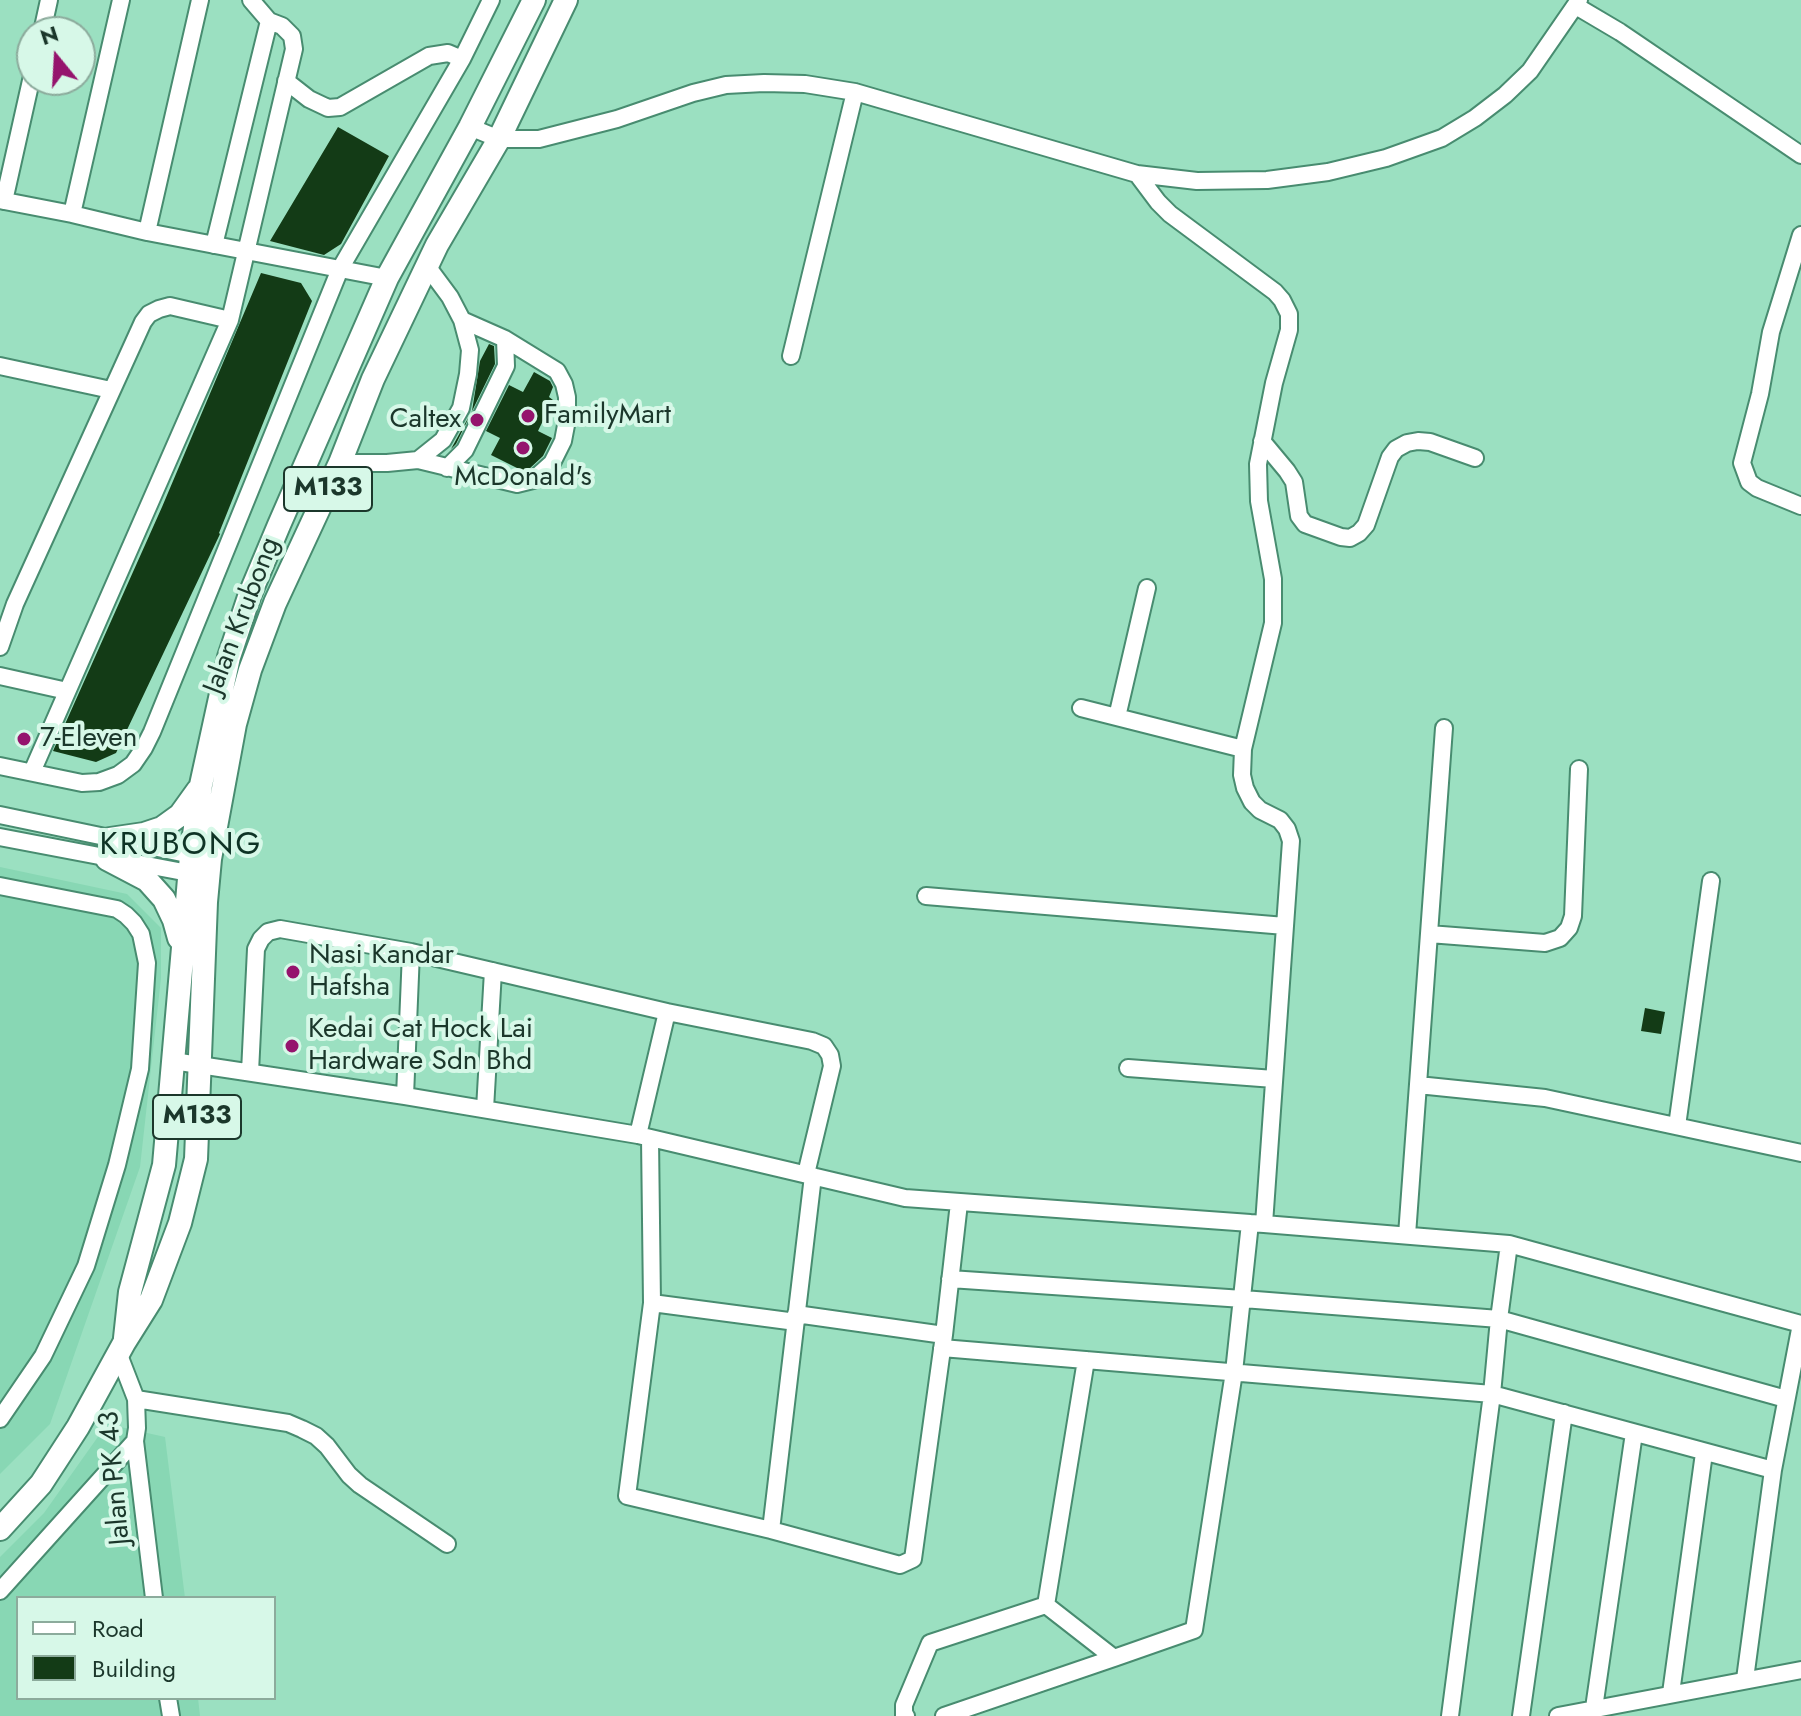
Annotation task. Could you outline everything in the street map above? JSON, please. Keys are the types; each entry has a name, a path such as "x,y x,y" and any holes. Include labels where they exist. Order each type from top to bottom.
{"main road":[{"name":"Jalan Krubong","path":"0,1529 41,1484 78,1427 151,1300 180,1223 196,1159 201,785 229,657 250,594 387,278 470,127 534,0"},
{"name":"Jalan Krubong","path":"121,1349 130,1292 164,1165 182,950 250,670 275,603 340,463 373,379 427,266 499,139 566,0"},
{"path":"182,950 174,920 164,899 147,880 109,849 162,828 180,815 201,785"}],"street":[{"path":"72,214 121,0"},
{"path":"147,232 200,0"},
{"path":"32,772 230,320 294,49 292,36 282,26 269,21 251,0"},
{"path":"0,766 82,783 99,782 118,775 133,764 144,748 340,269 462,59 491,0"},
{"path":"470,127 499,139 539,139 617,119 726,85 805,84 855,92 1137,174 1197,181 1267,180 1328,172 1386,158 1442,138 1475,118 1530,71 1577,3 1801,155"},
{"path":"214,245 269,21"},
{"path":"286,81 309,99 328,108 340,107 429,56 448,53 462,59"},
{"path":"791,356 855,92"},
{"path":"27,96 2,201 387,278"},
{"path":"944,1716 1194,1630 1257,1223 1274,1079 1291,841 1280,820 1260,810 1252,802 1242,775 1243,749 1273,623 1273,579 1259,501 1258,464 1274,383 1289,330 1289,314 1275,292 1170,214 1137,174"},
{"path":"1801,235 1771,332 1760,394 1742,463 1749,482 1757,488 1801,506"},
{"path":"418,460 443,440 461,408 470,350 462,320 450,297 427,266"},
{"path":"0,647 8,603 143,322 149,314 170,306 230,320"},
{"path":"340,463 418,460 517,484 533,480 552,463 563,441 567,420 567,397 557,371 505,339 462,320"},
{"path":"447,468 465,450 506,366 505,339"},
{"path":"0,366 111,390"},
{"path":"1262,441 1294,482 1299,516 1305,524 1350,538 1366,525 1390,457 1396,449 1407,443 1430,442 1475,458"},
{"path":"1117,717 1147,588"},
{"path":"0,676 67,691"},
{"path":"1081,708 1243,749"},
{"path":"1407,1235 1444,728"},
{"path":"1429,934 1545,943 1560,938 1569,928 1573,916 1579,769"},
{"path":"0,815 109,849"},
{"path":"0,837 109,849 200,866"},
{"path":"1677,1126 1711,881"},
{"path":"0,886 117,909 141,934 147,963 140,1069 117,1165 86,1266 43,1356 0,1419"},
{"path":"926,896 1285,926"},
{"path":"250,1072 256,949 268,932 280,929 411,952 824,1046 832,1066 809,1175 771,1530"},
{"path":"405,1096 411,952"},
{"path":"485,1109 493,971"},
{"path":"667,1012 644,1136 652,1303 627,1496 900,1565 913,1559 959,1203"},
{"path":"173,1061 644,1136 905,1198 1509,1244 1801,1324 1773,1470 1745,1679"},
{"path":"1128,1068 1274,1079"},
{"path":"1418,1085 1545,1098 1801,1153"},
{"path":"1450,1716 1509,1244"},
{"path":"950,1279 1499,1319 1786,1399"},
{"path":"652,1303 796,1318 943,1342 1086,1360 1492,1394 1773,1470"},
{"name":"Jalan PK 43","path":"121,1349 136,1399 135,1441 154,1596"},
{"path":"1046,1605 1086,1360"},
{"path":"136,1399 288,1423 302,1429 327,1446 360,1485 447,1544"},
{"path":"1521,1716 1564,1413"},
{"path":"1594,1708 1634,1433"},
{"path":"0,1591 135,1441"},
{"path":"1671,1693 1704,1453"},
{"path":"1046,1605 1114,1658"},
{"path":"906,1716 904,1705 930,1643 1046,1605"},
{"path":"1558,1716 1801,1670"}],"shaded area":[{"path":"0,867 127,894 161,928 161,978 140,1167 50,1424 0,1474"},
{"path":"107,1424 165,1437 185,1596 16,1596 16,1700 198,1700 200,1716 0,1716 0,1557 44,1513"}],"building":[{"path":"338,127 389,156 341,244 324,255 270,241"},
{"path":"261,273 301,283 312,301 220,534 116,753 96,762 53,751 162,507"},
{"path":"489,344 494,346 495,364 456,444 451,449 472,411 480,361"},
{"path":"534,372 550,381 553,387 549,397 553,400 538,431 552,438 543,456 523,471 491,455 500,438 486,431 509,385 523,392"},
{"path":"1645,1008 1665,1012 1661,1034 1641,1031"}],"place":[{"name":"FamilyMart","path":"528,416"},
{"name":"Caltex","path":"477,420"},
{"name":"McDonald's","path":"523,448"},
{"name":"7-Eleven","path":"24,739"},
{"name":"Nasi Kandar Hafsha","path":"293,972"},
{"name":"Kedai Cat Hock Lai Hardware Sdn Bhd","path":"292,1046"}],"district":[{"name":"KRUBONG","path":"181,846"}]}
